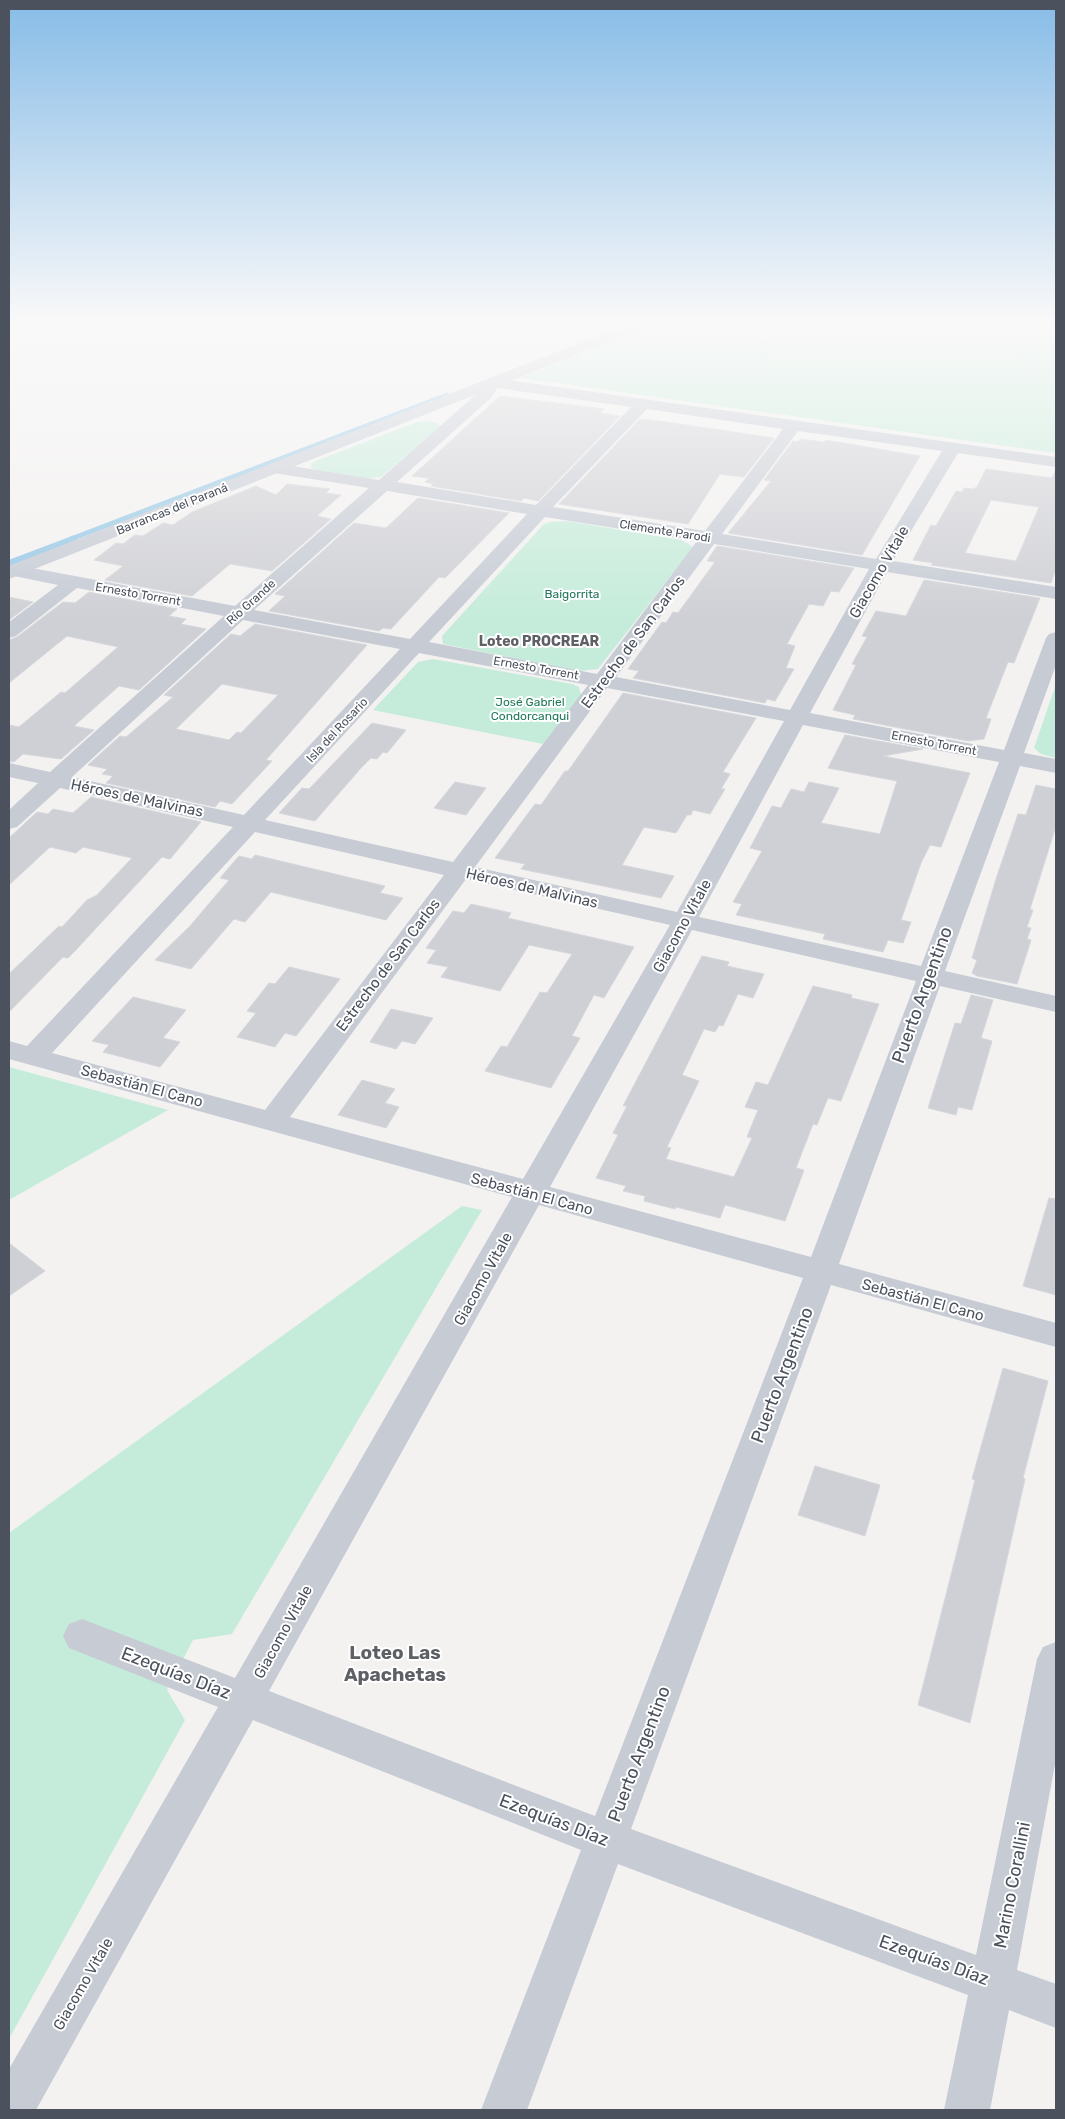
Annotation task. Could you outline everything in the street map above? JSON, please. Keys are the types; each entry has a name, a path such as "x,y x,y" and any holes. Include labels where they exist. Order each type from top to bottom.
{"street":[{"name":"Barrancas del Paraná","path":"12,572 390,423"},
{"name":"Río Grande","path":"9,822 239,613 454,423"},
{"name":"Isla del Rosario","path":"21,1053 249,823 625,423"},
{"path":"779,423 1056,462"},
{"name":"Estrecho de San Carlos","path":"270,1122 712,538 794,425"},
{"name":"Giacomo Vitale","path":"11,2110 531,1194 799,717 881,565 953,447"},
{"name":"Clemente Parodi","path":"274,468 1056,593"},
{"name":"Ernesto Torrent","path":"12,572 1056,766"},
{"path":"9,632 73,582"},
{"name":"Puerto Argentino","path":"504,2110 821,1271 1056,638"},
{"name":"Héroes de Malvinas","path":"9,770 1056,1004"},
{"name":"Sebastián El Cano","path":"21,1053 531,1194 1056,1335"},
{"name":"Ezequías Díaz","path":"82,1636 606,1840 1056,2006"},
{"name":"Marino Corallini","path":"967,2110 1056,1659"}],"green space":[{"path":"415,423 437,423 440,427 381,477 367,479 316,470 310,467 313,462"},
{"path":"841,423 1056,423 1056,453"},
{"name":"Baigorrita","path":"566,521 681,540 692,546 691,550 598,669 579,671 443,644 442,636 544,524"},
{"name":"José Gabriel Condorcanqui","path":"433,659 572,684 579,687 581,695 543,744 373,710 418,662"},
{"path":"1056,684 1056,758 1041,754 1034,748"},
{"path":"9,1067 168,1110 9,1200"},
{"path":"462,1206 482,1210 232,1634 193,1640 167,1690 185,1720 9,2039 9,1533"}],"building":[{"path":"470,423 613,423 538,501 524,498 521,501 431,486 433,484 425,482 429,478 412,476"},
{"path":"636,423 673,423 774,438 744,477 720,474 688,524 559,504"},
{"path":"800,439 824,442 826,440 920,456 862,555 728,533 771,481 764,480 793,441 798,442"},
{"path":"986,469 1052,478 1056,469 1056,568 1051,583 931,565 933,563 913,560 931,525 936,526 956,491 962,492 964,488 973,489 977,487","holes":["991,500 1039,507 1016,561 965,553"]},
{"path":"287,484 330,489 326,493 341,495 317,516 331,519 272,571 230,564 192,596 105,580 123,566 94,560 116,543 123,544 135,535 143,536 163,523 173,525 192,512 256,486 276,495"},
{"path":"418,498 509,513 445,578 439,577 391,629 383,628 379,631 269,611 285,596 275,594 354,523 386,528"},
{"path":"717,546 854,568 839,592 831,591 823,606 809,604 787,644 795,646 786,668 794,669 775,701 767,699 765,703 633,678 639,671 628,669 662,622 666,623 673,612 678,613 715,562 707,561"},
{"path":"924,580 1040,598 1014,663 1008,662 986,718 991,719 984,739 968,741 853,719 855,715 833,710 856,665 852,664 867,637 862,636 876,611 906,616"},
{"path":"89,592 177,609 169,616 186,619 181,624 206,629 139,690 119,686 74,726 94,730 61,759 23,754 14,762 9,761 9,725 19,727 61,692 65,693 118,647 67,636 9,683 9,640 17,637 63,602 75,603"},
{"path":"9,597 33,602 9,620"},
{"path":"255,624 367,645 266,760 272,761 232,804 220,801 215,807 106,783 113,776 102,774 107,769 88,765 120,736 126,737 173,697 164,695 231,634 240,636","holes":["222,684 278,695 241,733 237,732 229,740 176,729"]},
{"path":"623,693 756,718 723,772 730,774 721,789 725,789 710,814 693,810 691,815 687,815 676,833 644,827 622,865 674,876 661,898 521,869 525,864 495,858 535,804 541,805 565,771 568,771"},
{"path":"372,723 406,730 387,753 383,752 377,759 371,758 361,768 315,821 279,813 302,788 309,789"},
{"path":"845,735 923,749 883,756 970,773 941,847 930,845 921,863 901,920 911,922 903,943 888,940 883,952 823,939 825,934 736,915 742,904 733,902 762,851 750,848 772,806 781,808 791,789 804,792 809,782 839,788 821,823 880,834 897,781 828,768"},
{"path":"455,782 486,788 466,815 434,808"},
{"path":"1036,785 1056,789 1056,826 1030,909 1033,910 1027,927 1031,928 1027,939 1031,940 1017,984 977,976 972,973 977,960 972,958 997,876 1018,814 1026,815"},
{"path":"91,797 201,822 170,859 162,857 74,952 68,958 63,957 9,1012 9,974 59,926 62,927 87,900 97,895 132,858 83,847 76,853 50,847 9,885 9,838 37,812 48,814 53,809 73,813"},
{"path":"255,855 385,886 380,893 403,898 386,920 271,892 245,922 234,919 191,969 155,960 190,926 229,880 220,878 239,856 252,859"},
{"path":"471,904 511,913 508,918 634,947 604,998 594,995 572,1036 580,1038 551,1088 485,1071 501,1046 507,1047 540,992 547,993 572,954 529,945 500,991 441,977 448,967 427,963 436,950 426,948 453,911 464,913"},
{"path":"702,956 729,962 727,966 764,974 753,998 738,994 723,1026 719,1025 715,1032 704,1029 682,1075 699,1081 667,1147 671,1148 666,1159 734,1177 752,1138 747,1137 758,1110 745,1107 756,1082 768,1085 813,986 852,995 851,998 879,1004 841,1101 828,1098 817,1125 813,1124 796,1168 804,1170 785,1221 725,1205 720,1218 676,1207 675,1209 644,1201 645,1196 623,1191 626,1186 596,1178 618,1135 613,1133 627,1106 623,1106"},
{"path":"289,967 340,979 296,1036 285,1033 275,1047 237,1037 256,1013 247,1011 269,983 275,984"},
{"path":"971,995 993,1000 981,1038 992,1041 972,1110 958,1107 956,1115 928,1108 955,1023 961,1024"},
{"path":"133,997 186,1010 163,1038 180,1042 160,1067 103,1052 109,1045 92,1041"},
{"path":"391,1009 433,1018 415,1044 402,1041 396,1049 370,1042"},
{"path":"362,1080 395,1089 385,1103 399,1107 386,1128 338,1115"},
{"path":"1049,1198 1056,1199 1056,1295 1023,1286"},
{"path":"9,1243 45,1271 9,1296"},
{"path":"1003,1368 1048,1381 1023,1478 1025,1479 970,1723 918,1705 975,1480 972,1479"},
{"path":"815,1466 880,1485 865,1536 798,1515"}],"waterway":[{"path":"71,539 374,423"},
{"path":"9,563 75,538"}],"district":[{"name":"Loteo PROCREAR","path":"539,641"},
{"name":"Loteo Las Apachetas","path":"395,1663"}]}
